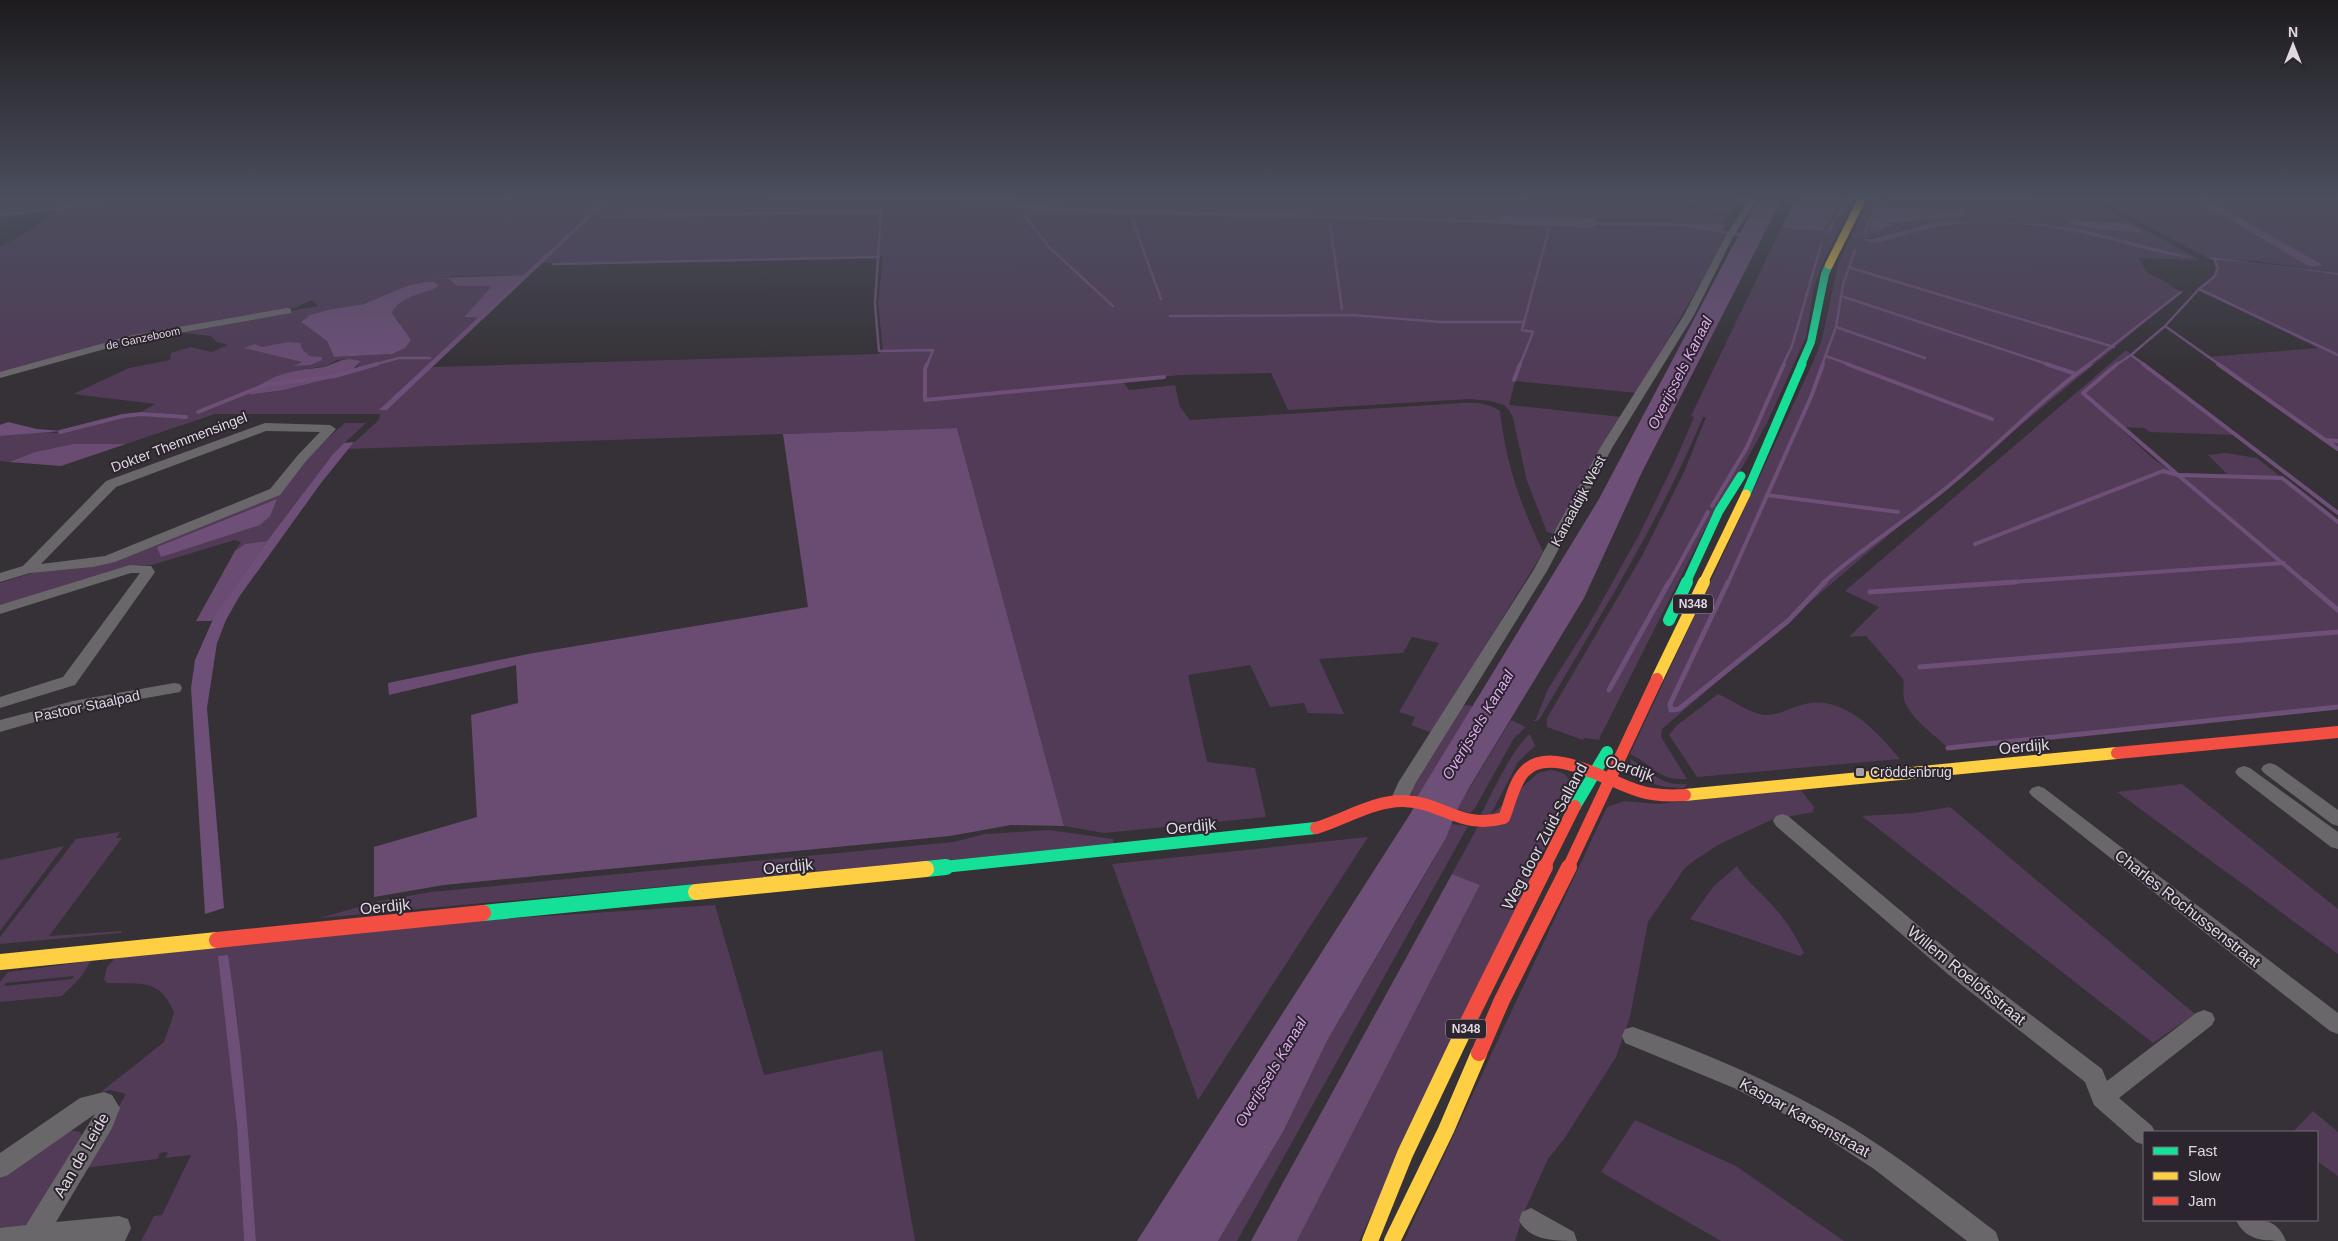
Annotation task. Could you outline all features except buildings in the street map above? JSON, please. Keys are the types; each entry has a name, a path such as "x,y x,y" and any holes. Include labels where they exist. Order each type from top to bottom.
{"main road":[{"name":"N348","path":"1392,1241 1446,1130 1502,1000 1588,828 1609,779 1776,428 1811,342 1825,274 1833,257"},
{"name":"N348","path":"1664,630 1719,511 1734,485 1776,428"},
{"name":"Oerdijk","path":"0,962 1304,831 1323,827 1391,802 1407,802 1478,823 1499,821 1504,818 1524,771 1535,763 1553,761 1595,773 1648,793 1673,796 2338,732"},
{"name":"Weg door Zuid-Salland","path":"1370,1241 1413,1137 1568,819 1612,742"}],"street":[{"name":"Kanaaldijk West","path":"1407,802 1407,783 1540,571 1606,448 1689,315 1719,257"},
{"name":"de Ganzeboom","path":"0,376 133,338 288,311"},
{"name":"Dokter Themmensingel","path":"265,427 330,429 302,458 275,492 110,559 93,563 28,569 112,484 119,480 265,427"},
{"path":"0,610 123,571 139,568 146,569 148,572 69,681 0,704"},
{"path":"0,578 28,569"},
{"name":"Pastoor Staalpad","path":"0,726 73,706 174,688"},
{"path":"2270,769 2338,820"},
{"path":"2244,772 2338,842"},
{"name":"Charles Rochussenstraat","path":"2038,792 2338,1025"},
{"name":"Willem Roelofsstraat","path":"1782,821 1956,969 2094,1076 2102,1098 2143,1133"},
{"path":"2102,1098 2204,1019"},
{"name":"Kaspar Karsenstraat","path":"1633,1036 1736,1079 1844,1136 1899,1173 1987,1241"},
{"name":"Aan de Leide","path":"0,1167 88,1105 104,1102 110,1108 104,1121 33,1237"},
{"path":"1531,1220 1564,1241"},
{"path":"2249,1221 2274,1241"},
{"path":"0,1240 119,1228 112,1241"}],"shaded area":[{"path":"0,257 543,257 524,275 439,278 449,279 457,286 493,286 465,316 479,317 380,410 387,410 432,367 878,354 883,351 878,303 883,257 1714,257 1637,393 1515,381 1509,405 1622,417 1554,534 1547,532 1527,481 1513,418 1504,405 1490,401 1470,399 1288,410 1271,373 1179,375 1123,382 1129,390 1175,385 1180,407 1190,420 1461,403 1488,405 1500,411 1506,449 1515,483 1527,517 1543,552 1432,733 1411,725 1415,717 1399,712 1439,643 1412,637 1403,653 1319,659 1344,714 1308,713 1304,703 1270,707 1250,665 1188,675 1207,762 1255,768 1266,817 1104,833 1064,826 957,428 347,449 379,420 380,414 215,414 126,444 73,444 35,452 9,462 0,461 0,436 44,432 56,433 139,413 155,404 73,394 129,368 170,360 171,353 190,347 212,352 228,345 217,342 211,336 175,332 318,306 312,300 294,308 127,338 0,375","holes":["426,282 439,284 436,288 405,300 395,308 392,313 400,323 392,354 334,357 327,341 301,322 310,315 327,310 364,304 409,285","255,344 262,347 302,345 302,349 310,356 322,357 296,365 303,362 244,348","349,359 360,364 348,374 284,390 250,395 298,370 326,366 337,360"]},
{"path":"548,257 839,257 542,263"},
{"path":"1767,257 1826,257 1814,286 1806,337 1767,423 1710,519 1599,739 1601,740 1584,738 1583,740 1547,727 1547,718 1642,556 1684,472 1706,417 1703,417 1667,495 1627,570 1541,717 1537,721 1533,721 1536,719 1548,689 1589,624 1639,535 1676,459 1694,417 1691,416"},
{"path":"1841,257 2194,257 2200,260 2138,258 2149,275 2162,279 2181,292 1866,554 1662,729 1661,737 1687,779 1677,779 1662,775 1630,754 1814,360 1822,339 1838,264"},
{"path":"2206,257 2338,257 2338,273 2257,261"},
{"path":"2214,260 2258,263 2338,275 2338,449 2207,357 2318,348 2199,289 2216,273"},
{"path":"524,275 479,317 464,317 492,286 457,286 449,279 435,278"},
{"path":"289,342 301,343 302,349 310,356 322,357 322,360 310,365 294,366 302,362 243,348 255,344 262,347"},
{"path":"2126,350 2236,435 2150,432 2144,428 2119,427 2150,456 2173,473 2227,474 2208,455 2226,453 2257,458 2338,522 2338,707 1948,748 1911,713 1904,699 1903,679 1866,636 1849,637 1879,607 1845,591"},
{"path":"349,359 361,361 348,374 284,390 249,395 265,382 279,376 303,369 324,367"},
{"path":"345,423 366,423 333,454 267,541 245,544 235,551 241,542 235,540 152,565 132,565 0,606 0,583 38,571 93,567 279,493 310,453"},
{"path":"957,428 1064,826 1011,825 950,836 444,885 374,897 374,847 477,817 471,715 518,703 516,665 389,695 388,683 528,654 808,607 783,434"},
{"path":"73,444 126,444 61,466 9,462 35,452"},
{"path":"267,541 212,621 196,621 235,551 245,544"},
{"path":"1718,694 1747,709 1764,715 1774,714 1805,704 1820,703 1847,710 1870,727 1900,759 1697,777 1669,735 1676,726"},
{"path":"1461,706 1473,706 1416,799 1411,794 1411,788"},
{"path":"1511,720 1525,728 1514,738 1475,808 1470,813 1457,809"},
{"path":"1530,734 1535,746 1518,762 1491,814 1480,816 1510,760 1523,740"},
{"path":"1630,759 1662,780 1669,783 1687,784 1684,788 1677,788 1650,783 1633,771"},
{"path":"1551,770 1560,772 1569,778 1572,791 1359,1241 1297,1241 1480,885 1452,874 1477,828 1538,773"},
{"path":"2182,784 2338,909 2338,954 2117,792"},
{"path":"1800,789 1814,807 1813,812 1771,820 1718,845 1695,860 1684,869 1648,922 1630,1017 1616,1057 1564,1139 1548,1159 1525,1210 1515,1241 1404,1241 1607,807 1624,801 1658,804"},
{"path":"1950,807 2195,1014 2153,1043 1862,816 1914,813"},
{"path":"1451,824 1468,826 1237,1241 1218,1241 1284,1130 1328,1039 1418,887 1446,838"},
{"path":"1049,830 1113,839 1114,845 320,918 379,901 431,892 953,842 985,834"},
{"path":"120,832 116,838 122,838 49,936 122,931 121,933 0,944 0,937 76,839"},
{"path":"1368,837 1198,1100 1112,864"},
{"path":"64,846 0,931 0,860"},
{"path":"1737,866 1787,923 1804,953 1800,956 1690,919 1713,887"},
{"path":"1452,874 1480,885 1297,1241 1251,1241"},
{"path":"715,905 764,1075 882,1050 915,1241 256,1241 237,1016 228,956 244,1241 141,1241 154,1216 162,1215 191,1155 165,1158 168,1152 160,1153 157,1159 84,1168 126,1094 110,1090 101,1092 164,1042 174,1013 169,1002 156,988 139,984 107,983 104,979 107,967 116,957 438,923"},
{"path":"91,961 80,978 62,996 0,1002 0,982 8,972","holes":["74,976 72,979 4,986 6,983"]},
{"path":"2313,1111 2338,1132 2338,1176 2318,1162 2318,1131 2294,1131"},
{"path":"1635,1120 1736,1166 1844,1241 1721,1241 1601,1172"},
{"path":"68,1130 80,1132 82,1136 27,1224 20,1228 0,1232 0,1179"}],"water":[{"path":"543,257 549,257 387,410 379,410"},
{"name":"Overijssels Kanaal","path":"1727,257 1752,257 1642,472 1584,598 1469,788 1457,810 1446,838 1328,1039 1284,1130 1218,1241 1137,1241 1412,811 1417,797 1599,499"},
{"path":"2208,258 2258,263 2214,260"},
{"path":"2258,263 2338,273 2338,275"},
{"path":"434,282 439,285 436,288 405,300 392,313 411,340 405,348 392,354 334,357 327,341 301,322 310,315 327,310 364,304 409,285"},
{"path":"8,422 37,429 62,431 0,436 0,425"},
{"path":"354,442 321,483 239,597 226,620 217,643 207,708 224,908 205,914 191,688 195,660 214,617 267,541 333,454 344,443"},
{"path":"277,499 270,516 260,525 161,557 157,547"},
{"path":"228,955 242,1062 256,1241 244,1241 237,1125 218,956"}],"waterway":[{"path":"553,264 878,257"},
{"path":"878,257 875,304 879,351 933,350 927,365"},
{"path":"1060,257 1113,306"},
{"path":"1146,257 1161,299"},
{"path":"1335,257 1342,309"},
{"path":"1520,365 1533,332 1522,330 1542,257"},
{"path":"1783,365 1792,346 1818,257"},
{"path":"1841,296 1853,257"},
{"path":"2301,257 2313,264"},
{"path":"2306,257 2320,265"},
{"path":"2199,289 2214,277 2218,268 2214,259"},
{"path":"1851,268 2112,346"},
{"path":"2165,326 2199,289"},
{"path":"2199,289 2338,355"},
{"path":"2112,346 2181,292"},
{"path":"1836,327 1841,296"},
{"path":"1841,296 2050,365"},
{"path":"1170,316 1352,315 1441,322 1524,322"},
{"path":"2131,355 2165,326"},
{"path":"2165,326 2220,365"},
{"path":"1822,365 1836,327"},
{"path":"1836,327 1925,358"},
{"path":"2088,365 2112,346"},
{"path":"2116,365 2131,355"},
{"path":"2131,355 2145,365"},
{"path":"1826,356 1851,365"},
{"path":"373,365 399,358 430,358"},
{"path":"198,412 265,385 335,376 377,364"},
{"path":"927,364 925,369 925,400 1164,377"},
{"path":"1514,380 1520,364"},
{"path":"1712,506 1747,447 1784,364"},
{"path":"1767,495 1811,397 1823,364"},
{"path":"1847,364 1992,419"},
{"path":"2046,364 2076,374"},
{"path":"1823,583 1946,488 2053,393 2090,364"},
{"path":"2117,364 2083,393 2178,475"},
{"path":"2143,364 2338,513"},
{"path":"2218,364 2325,440"},
{"path":"60,432 123,416 141,414 186,417"},
{"path":"2325,440 2338,441"},
{"path":"2325,440 2338,449"},
{"path":"1975,544 2163,471 2178,475"},
{"path":"2178,475 2282,478 2338,522"},
{"path":"2178,475 2282,563"},
{"path":"1728,583 1767,495"},
{"path":"1767,495 1898,512"},
{"path":"1669,583 1708,512"},
{"path":"1998,583 2282,563"},
{"path":"2282,563 2306,583"},
{"path":"1609,690 1669,582"},
{"path":"1728,582 1670,704 1671,710 1679,709 1788,621 1825,582"},
{"path":"1870,592 2016,582"},
{"path":"2305,582 2338,610"},
{"path":"1920,667 2338,632"},
{"path":"1948,748 2338,707"}],"traffic: fast":[{"path":"1746,494 1811,342 1825,274 1829,265"},
{"path":"1669,620 1719,511 1741,476"},
{"path":"1575,806 1607,752"},
{"path":"926,869 1316,828"},
{"path":"483,913 696,892"}],"traffic: slow":[{"path":"1829,265 1833,257"},
{"path":"1657,679 1746,494"},
{"path":"1685,795 2117,753"},
{"path":"696,892 926,869"},
{"path":"0,962 217,940"},
{"path":"1370,1241 1405,1154 1465,1028"},
{"path":"1392,1241 1446,1130 1479,1053"}],"traffic: jam":[{"path":"1479,1053 1502,1000 1588,828 1657,679"},
{"path":"2117,753 2338,732"},
{"path":"1316,828 1385,804 1404,801 1417,803 1466,820 1491,822 1504,818 1515,788 1524,772 1534,764 1546,761 1578,767 1641,792 1660,795 1685,795"},
{"path":"1465,1028 1575,806"},
{"path":"217,940 483,913"}],"place":[{"name":"Cröddenbrug","path":"1860,772"}]}
